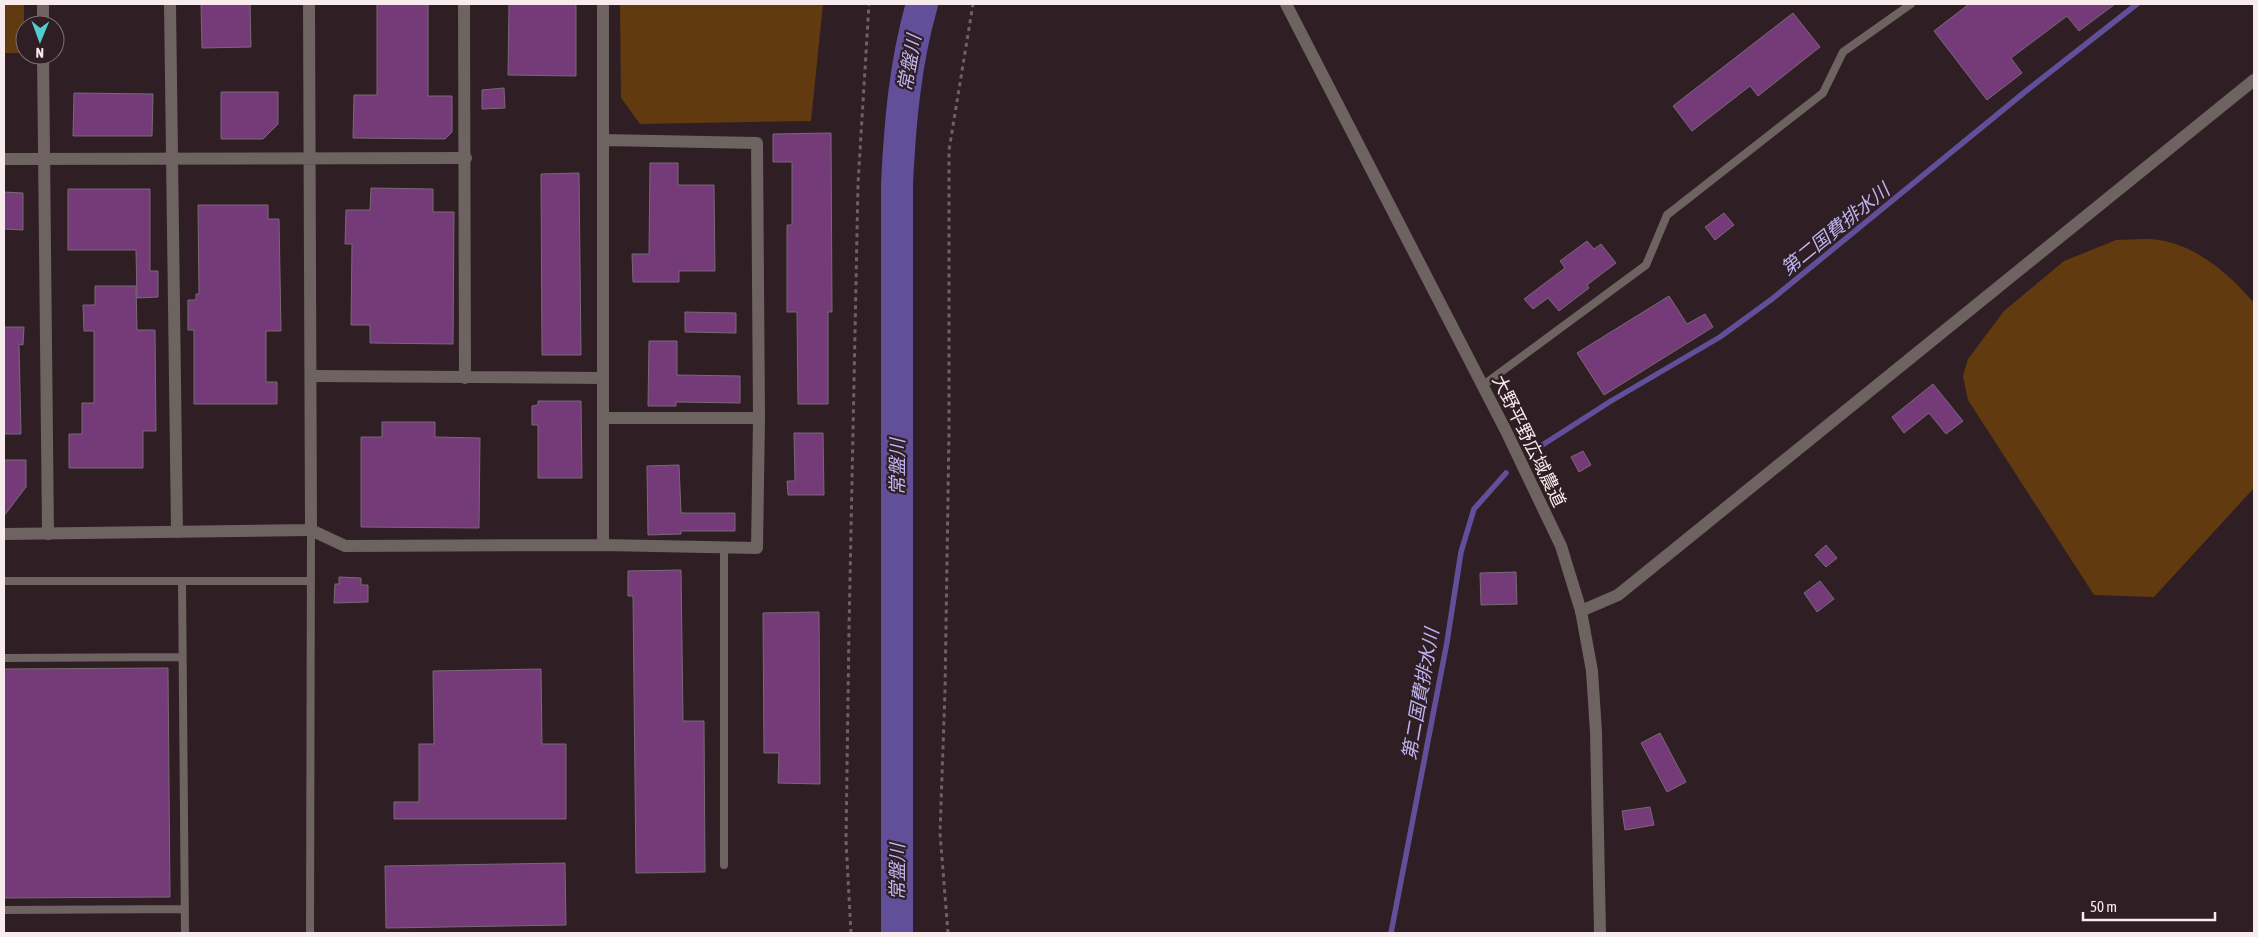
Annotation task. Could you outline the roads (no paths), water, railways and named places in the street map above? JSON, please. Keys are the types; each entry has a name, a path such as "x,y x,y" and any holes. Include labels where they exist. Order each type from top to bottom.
{"street":[{"path":"170,4 177,532"},
{"path":"308,4 311,530"},
{"path":"464,4 466,158 465,378"},
{"path":"603,4 603,545"},
{"name":"大野平野広域農道","path":"1286,4 1482,386 1561,546 1581,611 1592,671 1596,723 1600,933"},
{"path":"43,65 48,534"},
{"path":"1581,611 1618,595 2254,80"},
{"path":"4,534 311,530 345,546 603,545 757,548 759,418 757,143 603,140"},
{"path":"4,159 466,158"},
{"path":"311,376 603,378"},
{"path":"603,418 759,418"}],"lane":[{"path":"1482,386 1646,265 1667,216 1823,93 1843,52 1910,4"},
{"path":"310,933 311,530"},
{"path":"724,547 724,865"},
{"path":"182,581 181,657 185,933"},
{"path":"4,582 310,581"},
{"path":"4,658 181,657"},
{"path":"4,910 185,909"}],"waterway":[{"name":"常盤川","path":"897,933 897,184 907,71 922,4"},
{"name":"第二国費排水川","path":"1533,451 1611,401 1720,337 1772,299 2026,91 2137,4"},
{"name":"第二国費排水川","path":"1391,933 1447,642 1461,552 1474,509 1506,473"}]}
